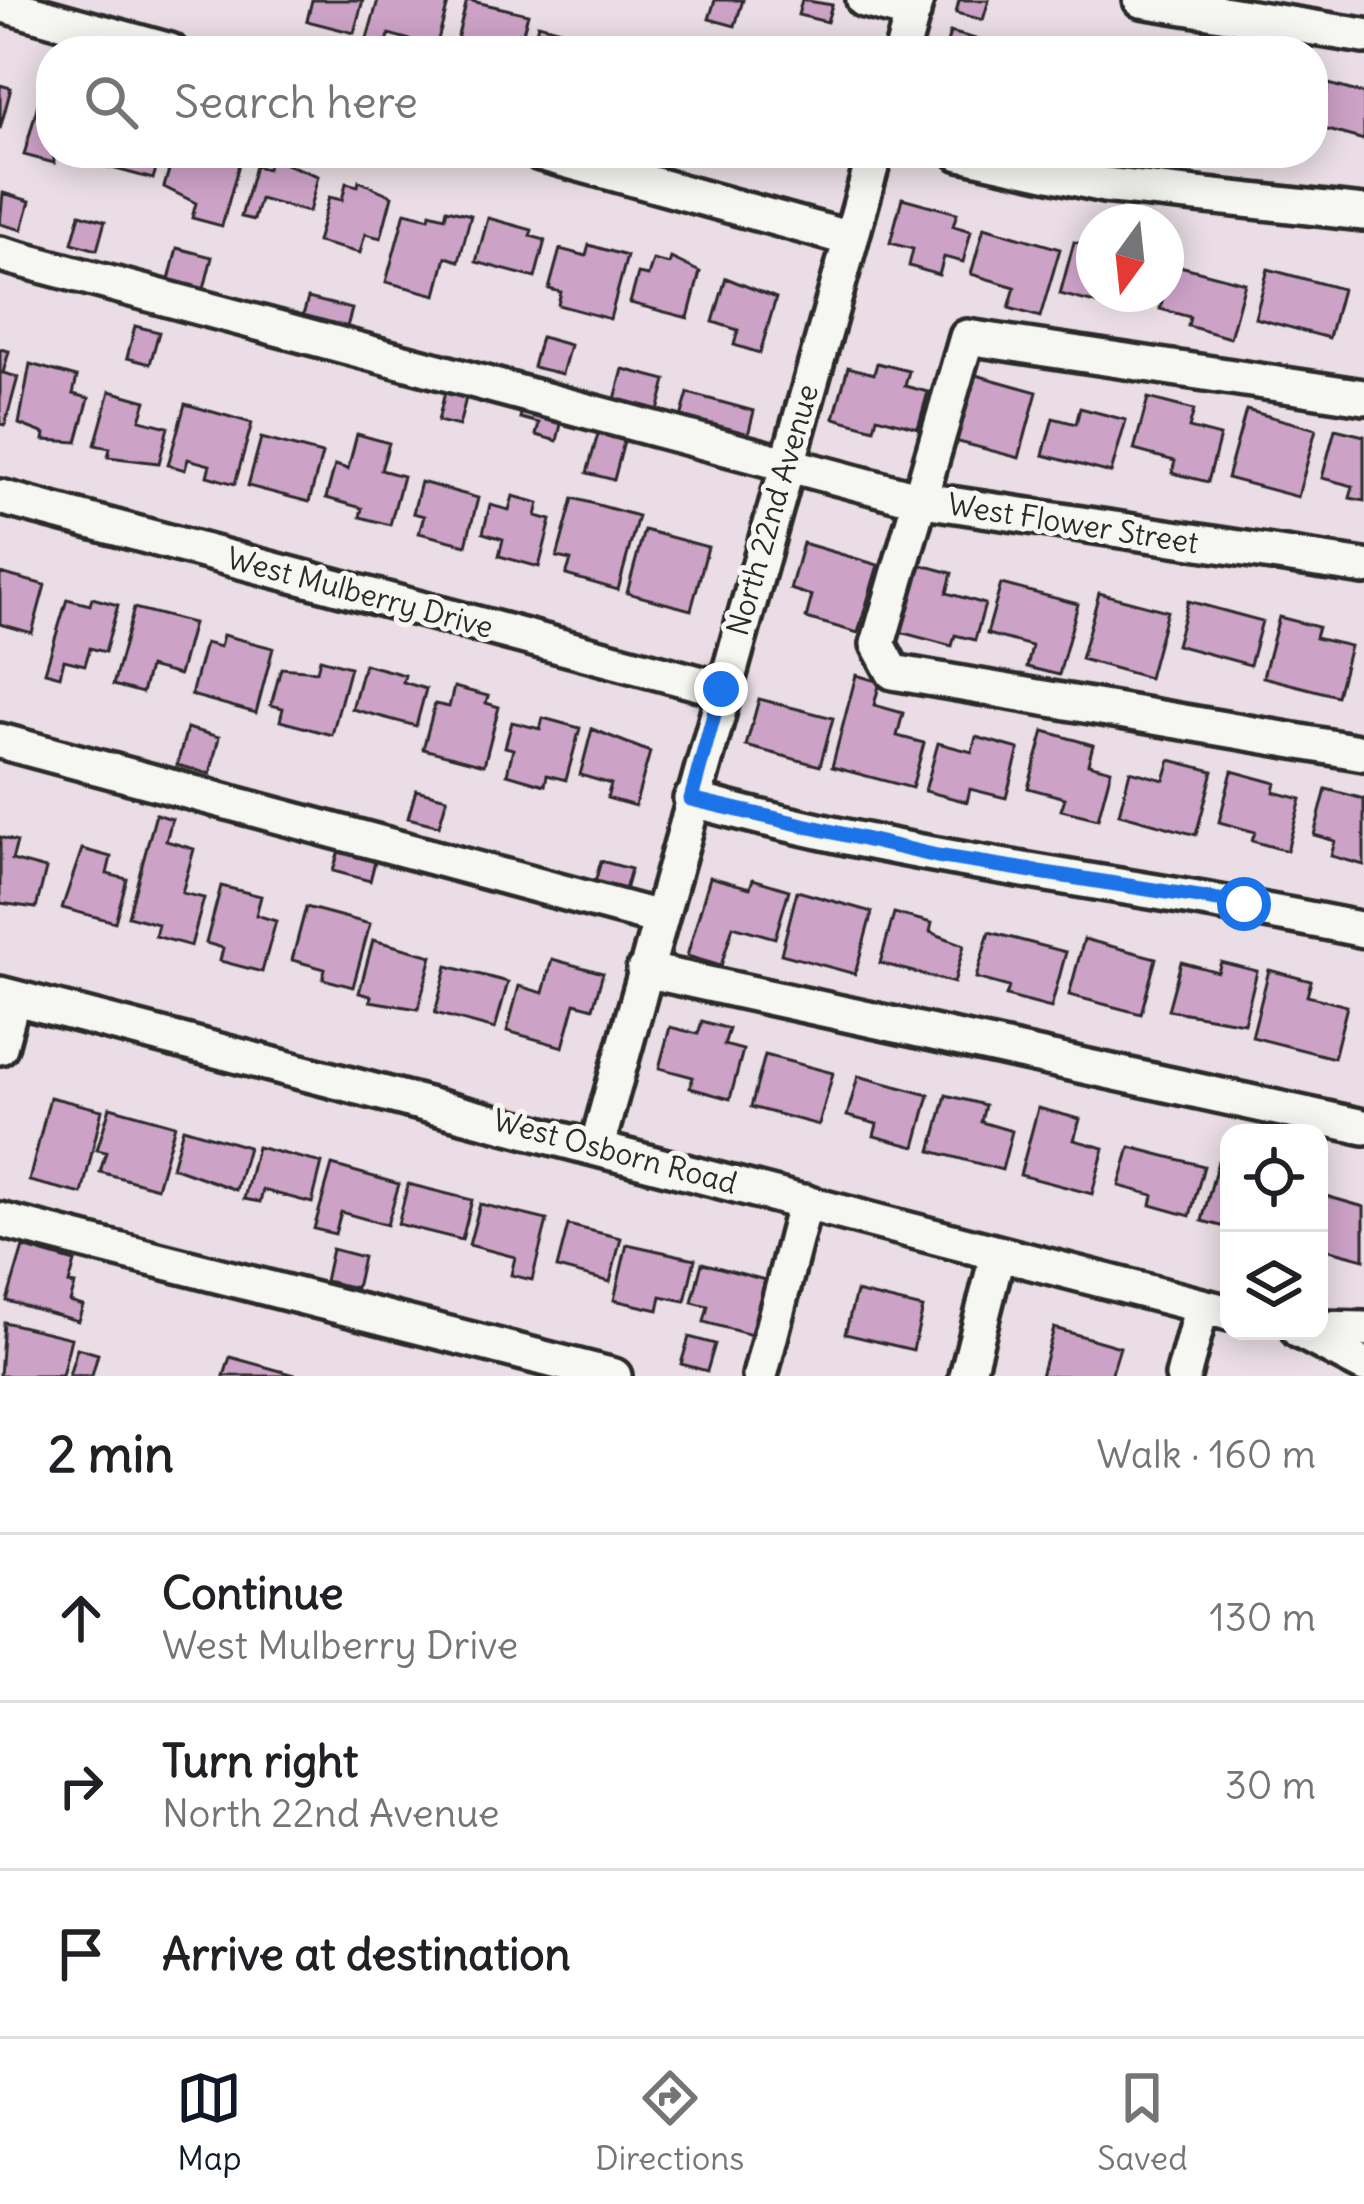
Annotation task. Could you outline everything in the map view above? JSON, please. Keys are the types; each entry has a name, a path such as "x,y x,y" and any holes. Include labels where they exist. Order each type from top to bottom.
{"street":[{"path":"864,0 914,6 906,36"},
{"path":"1141,0 1364,36"},
{"path":"0,4 116,36"},
{"path":"594,168 851,239"},
{"name":"North 22nd Avenue","path":"597,1146 870,168"},
{"path":"1027,168 1104,185 1364,213"},
{"name":"West Flower Street","path":"0,254 917,500 1364,567"},
{"path":"1364,397 967,337 878,644 893,672 1364,753"},
{"name":"West Mulberry Drive","path":"0,497 721,689"},
{"path":"0,741 659,918"},
{"path":"691,799 937,856 1244,904 1364,930"},
{"path":"644,970 1364,1127"},
{"path":"0,1047 7,996"},
{"name":"West Osborn Road","path":"7,996 1216,1309"},
{"path":"760,1376 805,1202"},
{"path":"0,1220 614,1376"},
{"path":"967,1376 998,1253"},
{"path":"1183,1376 1216,1309"},
{"path":"1328,1328 1364,1329"},
{"path":"1319,1340 1364,1365"}],"building":[{"path":"312,0 363,0 354,33 307,21"},
{"path":"378,0 449,0 439,36 368,36"},
{"path":"467,0 528,14 522,36 458,36"},
{"path":"715,0 743,0 735,26 709,19"},
{"path":"802,0 832,5 827,22 798,15"},
{"path":"959,0 989,0 983,20 956,13"},
{"path":"538,24 583,36 535,36"},
{"path":"1329,84 1364,94 1364,140 1328,130"},
{"path":"0,85 11,88 0,129"},
{"path":"36,111 36,158 24,155"},
{"path":"112,168 156,168 153,179"},
{"path":"170,168 238,168 222,226 192,218 196,203 164,187"},
{"path":"254,168 297,168 318,176 309,212 260,199 254,220 241,217"},
{"path":"359,181 392,196 381,238 365,234 360,253 317,242 329,197 342,200 346,183 358,186"},
{"path":"3,193 30,201 22,230 0,224"},
{"path":"902,198 957,213 953,226 971,231 963,262 944,257 939,275 909,266 913,249 890,243"},
{"path":"447,209 471,215 459,261 446,257 436,295 386,282 405,212 445,217"},
{"path":"80,214 105,221 97,250 72,243"},
{"path":"488,218 532,230 530,236 545,240 535,278 476,262"},
{"path":"984,227 1060,249 1040,317 1009,308 1015,287 971,274"},
{"path":"1074,242 1076,242 1076,298 1060,294"},
{"path":"589,245 627,256 610,319 558,305 561,292 549,289 560,249 586,256"},
{"path":"177,248 212,257 203,293 168,284"},
{"path":"671,258 700,272 688,318 630,303 638,274 648,276 653,260 669,264"},
{"path":"1184,267 1245,283 1230,338 1188,326 1190,317 1171,312 1184,312"},
{"path":"1268,269 1342,289 1329,338 1255,318"},
{"path":"726,278 776,298 760,353 734,345 738,330 713,322"},
{"path":"308,298 352,309 345,334 301,322"},
{"path":"135,326 159,332 150,364 127,358"},
{"path":"541,337 570,345 562,374 533,367"},
{"path":"0,349 9,351 3,373 18,377 5,425 0,424"},
{"path":"877,363 909,371 905,386 928,392 918,428 877,417 874,429 834,418 848,367 874,374"},
{"path":"30,364 77,377 73,394 89,398 77,442 44,440 45,434 19,424"},
{"path":"623,369 666,380 657,415 614,403"},
{"path":"969,373 1037,392 1019,458 951,440"},
{"path":"110,391 146,401 140,420 168,427 159,463 108,457 110,448 95,445"},
{"path":"445,392 466,398 459,426 438,421"},
{"path":"688,393 754,411 747,439 680,421"},
{"path":"1148,398 1194,410 1189,428 1220,436 1208,482 1172,473 1175,461 1134,450"},
{"path":"185,404 252,423 235,484 207,476 210,465 188,459 185,470 168,465"},
{"path":"1080,408 1126,420 1111,473 1043,455 1053,418 1076,424"},
{"path":"522,409 562,420 557,441 536,435 539,423 520,418"},
{"path":"1246,410 1316,429 1298,497 1227,478"},
{"path":"600,427 626,434 614,480 587,473"},
{"path":"1335,429 1364,436 1364,501 1350,498 1353,486 1322,478"},
{"path":"357,434 389,443 381,470 403,476 390,525 360,517 362,508 326,498 335,465 348,469"},
{"path":"261,438 322,454 309,502 248,486"},
{"path":"421,482 478,498 466,545 419,533 424,516 413,513"},
{"path":"513,496 539,503 536,516 551,520 539,567 499,556 503,539 483,533 490,505 509,510"},
{"path":"573,498 638,516 618,590 566,575 571,560 557,557"},
{"path":"644,530 708,547 691,610 627,593"},
{"path":"803,543 878,565 858,633 806,618 812,596 790,589"},
{"path":"911,562 952,573 947,593 985,604 975,640 955,635 952,646 892,630"},
{"path":"0,573 45,585 32,633 0,624"},
{"path":"1001,584 1078,604 1059,675 1027,667 1032,646 987,634"},
{"path":"1099,593 1167,611 1149,678 1081,659"},
{"path":"92,598 118,605 105,652 90,648 85,665 64,660 60,676 45,672 67,599 90,605"},
{"path":"1188,601 1262,621 1250,665 1176,645"},
{"path":"134,608 193,623 179,675 149,667 142,693 113,685"},
{"path":"1279,617 1318,627 1315,638 1350,646 1337,696 1263,677"},
{"path":"223,635 273,648 256,713 191,695 205,643 220,647"},
{"path":"320,659 350,667 332,735 280,721 283,708 271,705 281,668 317,671"},
{"path":"364,664 405,675 403,682 426,689 416,726 352,709"},
{"path":"856,675 880,682 874,705 903,713 897,736 924,743 912,788 832,767"},
{"path":"454,687 488,696 486,703 499,707 484,765 423,749 435,704 449,707"},
{"path":"759,699 833,718 820,766 746,746"},
{"path":"543,718 580,728 566,780 547,775 545,785 507,774 513,749 505,747 512,722 540,729"},
{"path":"187,728 219,737 210,774 177,765"},
{"path":"592,729 650,752 635,806 607,798 611,784 580,775"},
{"path":"1044,731 1093,745 1088,764 1111,770 1098,819 1061,810 1065,798 1028,788"},
{"path":"976,737 1019,749 1006,798 970,789 967,802 925,791 938,743 972,752"},
{"path":"1170,760 1213,771 1196,835 1119,814 1130,771 1164,780"},
{"path":"1232,771 1276,783 1274,792 1301,799 1287,851 1252,841 1255,832 1219,822"},
{"path":"1326,789 1364,799 1364,865 1331,856 1335,841 1314,835"},
{"path":"416,790 447,798 439,826 408,818"},
{"path":"156,814 172,819 166,841 194,849 182,893 204,898 191,946 155,936 158,924 128,916"},
{"path":"0,837 17,842 12,860 46,869 36,908 0,903"},
{"path":"341,844 377,854 370,881 333,871"},
{"path":"82,849 111,857 107,874 127,879 115,922 62,908"},
{"path":"601,861 631,869 623,897 593,889"},
{"path":"710,877 750,888 753,879 789,890 775,938 733,926 721,966 687,956"},
{"path":"221,886 261,896 256,915 276,921 262,972 220,961 223,948 206,943"},
{"path":"797,891 872,912 855,974 781,954"},
{"path":"306,907 370,924 353,987 323,979 325,969 292,960"},
{"path":"894,913 932,923 930,932 964,945 954,983 880,963"},
{"path":"989,932 1066,952 1051,1008 1006,996 1009,987 976,978"},
{"path":"1084,939 1156,958 1141,1014 1069,995"},
{"path":"373,940 432,956 418,1009 370,1001 371,996 359,993"},
{"path":"552,959 603,973 593,1008 575,1003 563,1047 507,1031 519,986 543,993"},
{"path":"1181,962 1218,972 1221,962 1257,971 1244,1023 1168,1010"},
{"path":"447,966 508,982 495,1029 435,1013"},
{"path":"1269,970 1311,981 1307,996 1347,1006 1334,1058 1252,1037"},
{"path":"702,1021 729,1029 724,1045 743,1050 730,1099 690,1088 693,1077 659,1068 670,1027 698,1034"},
{"path":"765,1055 833,1073 819,1125 751,1107"},
{"path":"858,1076 929,1095 915,1147 874,1136 877,1124 847,1116"},
{"path":"946,1095 985,1105 981,1122 1012,1131 1002,1170 931,1151"},
{"path":"50,1097 102,1110 82,1194 29,1181"},
{"path":"110,1107 175,1125 157,1188 100,1172 106,1152 97,1150"},
{"path":"1038,1108 1080,1119 1074,1140 1104,1148 1092,1194 1020,1175"},
{"path":"183,1128 248,1147 236,1190 172,1167"},
{"path":"257,1147 322,1163 312,1203 263,1190 260,1202 244,1199"},
{"path":"1130,1147 1204,1166 1190,1216 1151,1205 1153,1195 1119,1186"},
{"path":"1218,1161 1220,1162 1220,1226 1202,1221"},
{"path":"332,1165 399,1184 387,1225 341,1212 335,1234 314,1229"},
{"path":"408,1184 472,1200 462,1240 398,1224"},
{"path":"1328,1197 1364,1207 1364,1259 1328,1249"},
{"path":"480,1204 547,1220 532,1280 511,1275 515,1257 469,1245"},
{"path":"568,1225 621,1238 610,1282 557,1268"},
{"path":"627,1244 695,1259 685,1301 661,1296 658,1310 614,1300"},
{"path":"23,1247 75,1262 69,1284 75,1285 70,1302 83,1306 78,1321 7,1301"},
{"path":"332,1249 363,1257 356,1288 325,1281"},
{"path":"702,1263 769,1281 755,1336 704,1322 708,1306 692,1302"},
{"path":"856,1292 923,1308 913,1350 845,1334"},
{"path":"4,1322 71,1338 62,1376 0,1376"},
{"path":"1054,1328 1120,1347 1111,1376 1041,1376"},
{"path":"689,1337 715,1344 707,1371 681,1364"},
{"path":"77,1348 98,1354 92,1376 69,1376"},
{"path":"230,1357 295,1375 295,1376 224,1376"}],"route":[{"path":"721,689 691,799 937,856 1244,904"}]}
